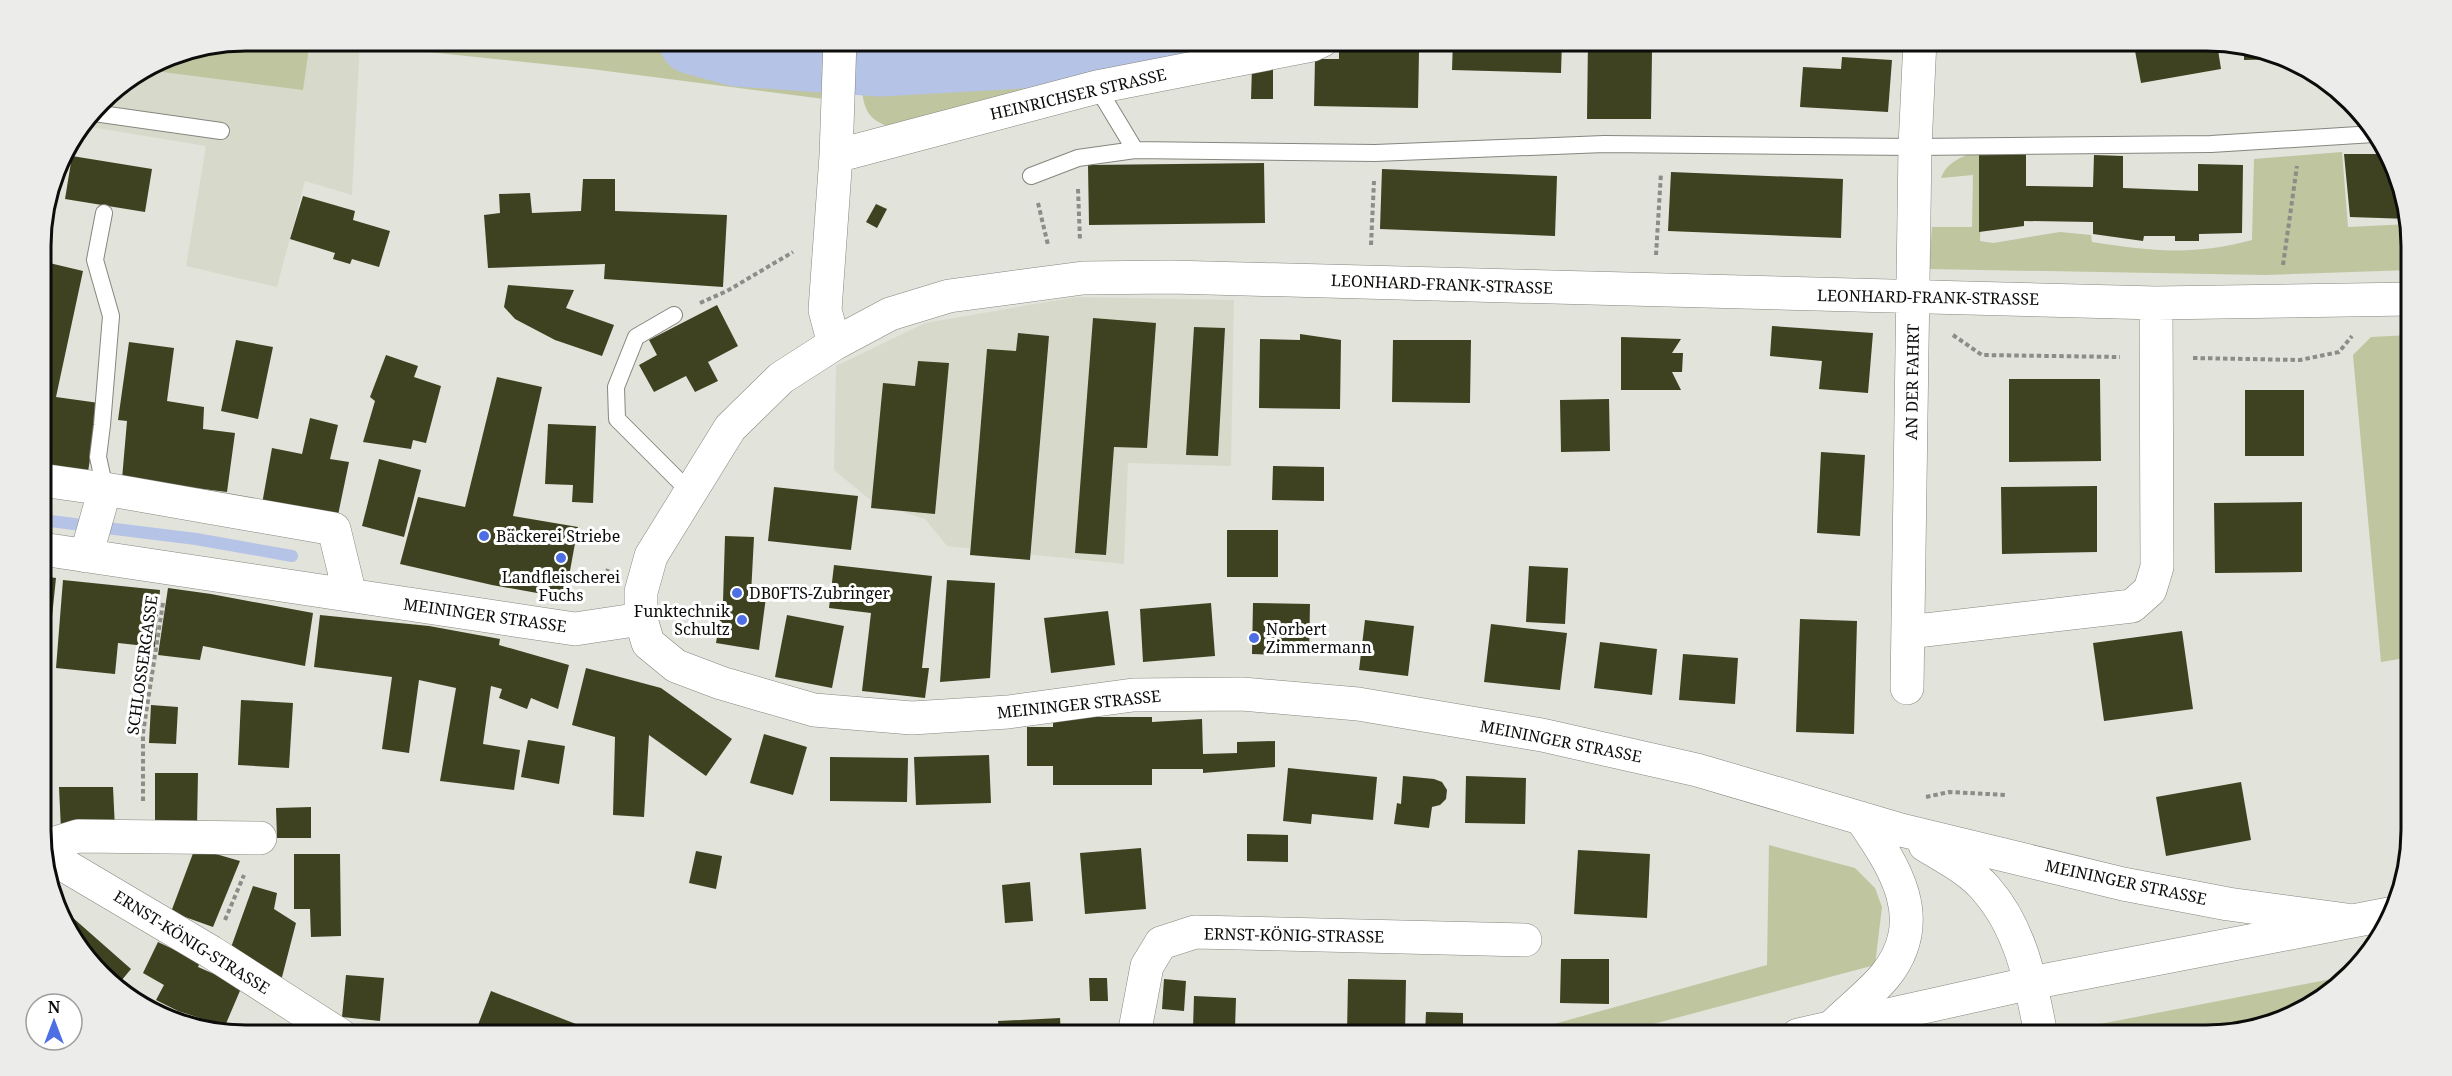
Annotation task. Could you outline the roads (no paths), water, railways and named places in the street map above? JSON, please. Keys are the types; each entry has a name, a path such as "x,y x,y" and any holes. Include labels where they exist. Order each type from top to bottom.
{"street":[{"path":"834,344 825,310 836,156 840,51"},
{"name":"HEINRICHSER STRASSE","path":"836,156 1097,87 1281,51"},
{"name":"AN DER FAHRT","path":"1907,688 1915,147 1919,51"},
{"name":"LEONHARD-FRANK-STRASSE","path":"641,619 641,592 651,556 730,428 781,378 834,344 890,314 949,296 1070,279 1171,277 2156,303 2401,299"},
{"path":"1908,632 2132,606 2150,590 2157,567 2156,303"},
{"path":"51,483 102,498 334,529 350,596"},
{"path":"88,550 102,498"},
{"name":"MEININGER STRASSE","path":"51,549 88,550 168,569 575,629 641,619 648,643 676,666 721,683 814,710 912,718 1008,712 1133,695 1242,694 1358,704 1564,740 1697,770 1901,830 2123,884 2228,904 2354,921"},
{"path":"1834,1025 1884,976 1898,955 1904,934 1906,913 1895,869 1861,818"},
{"name":"MEININGER STRASSE","path":"1901,830 1952,861 1985,887 2003,911 2020,946 2031,983"},
{"path":"52,844 78,836 260,838"},
{"name":"ERNST-KÖNIG-STRASSE","path":"54,859 211,952 324,1025"},
{"name":"MEININGER STRASSE","path":"1841,1025 2031,983 2381,916"},
{"name":"ERNST-KÖNIG-STRASSE","path":"1136,1025 1147,966 1161,943 1195,932 1526,940"},
{"path":"2031,983 2039,1025"}],"lane":[{"path":"1097,87 1135,150"},
{"path":"102,114 221,131"},
{"path":"1031,176 1078,158 1135,150 1375,153 1604,144 1915,147 2211,144 2366,134"},
{"path":"102,498 98,458 111,340 111,316 95,260 104,213"},
{"path":"674,315 636,337 616,387 618,419 690,491"}],"waterway":[{"path":"733,51 880,62 1073,51"},
{"path":"51,521 196,539 292,556"}],"place":[{"name":"Bäckerei Striebe","path":"484,536"},
{"name":"Landfleischerei Fuchs","path":"561,558"},
{"name":"DB0FTS-Zubringer","path":"737,593"},
{"name":"Funktechnik Schultz","path":"742,620"},
{"name":"Norbert Zimmermann","path":"1254,638"}]}
